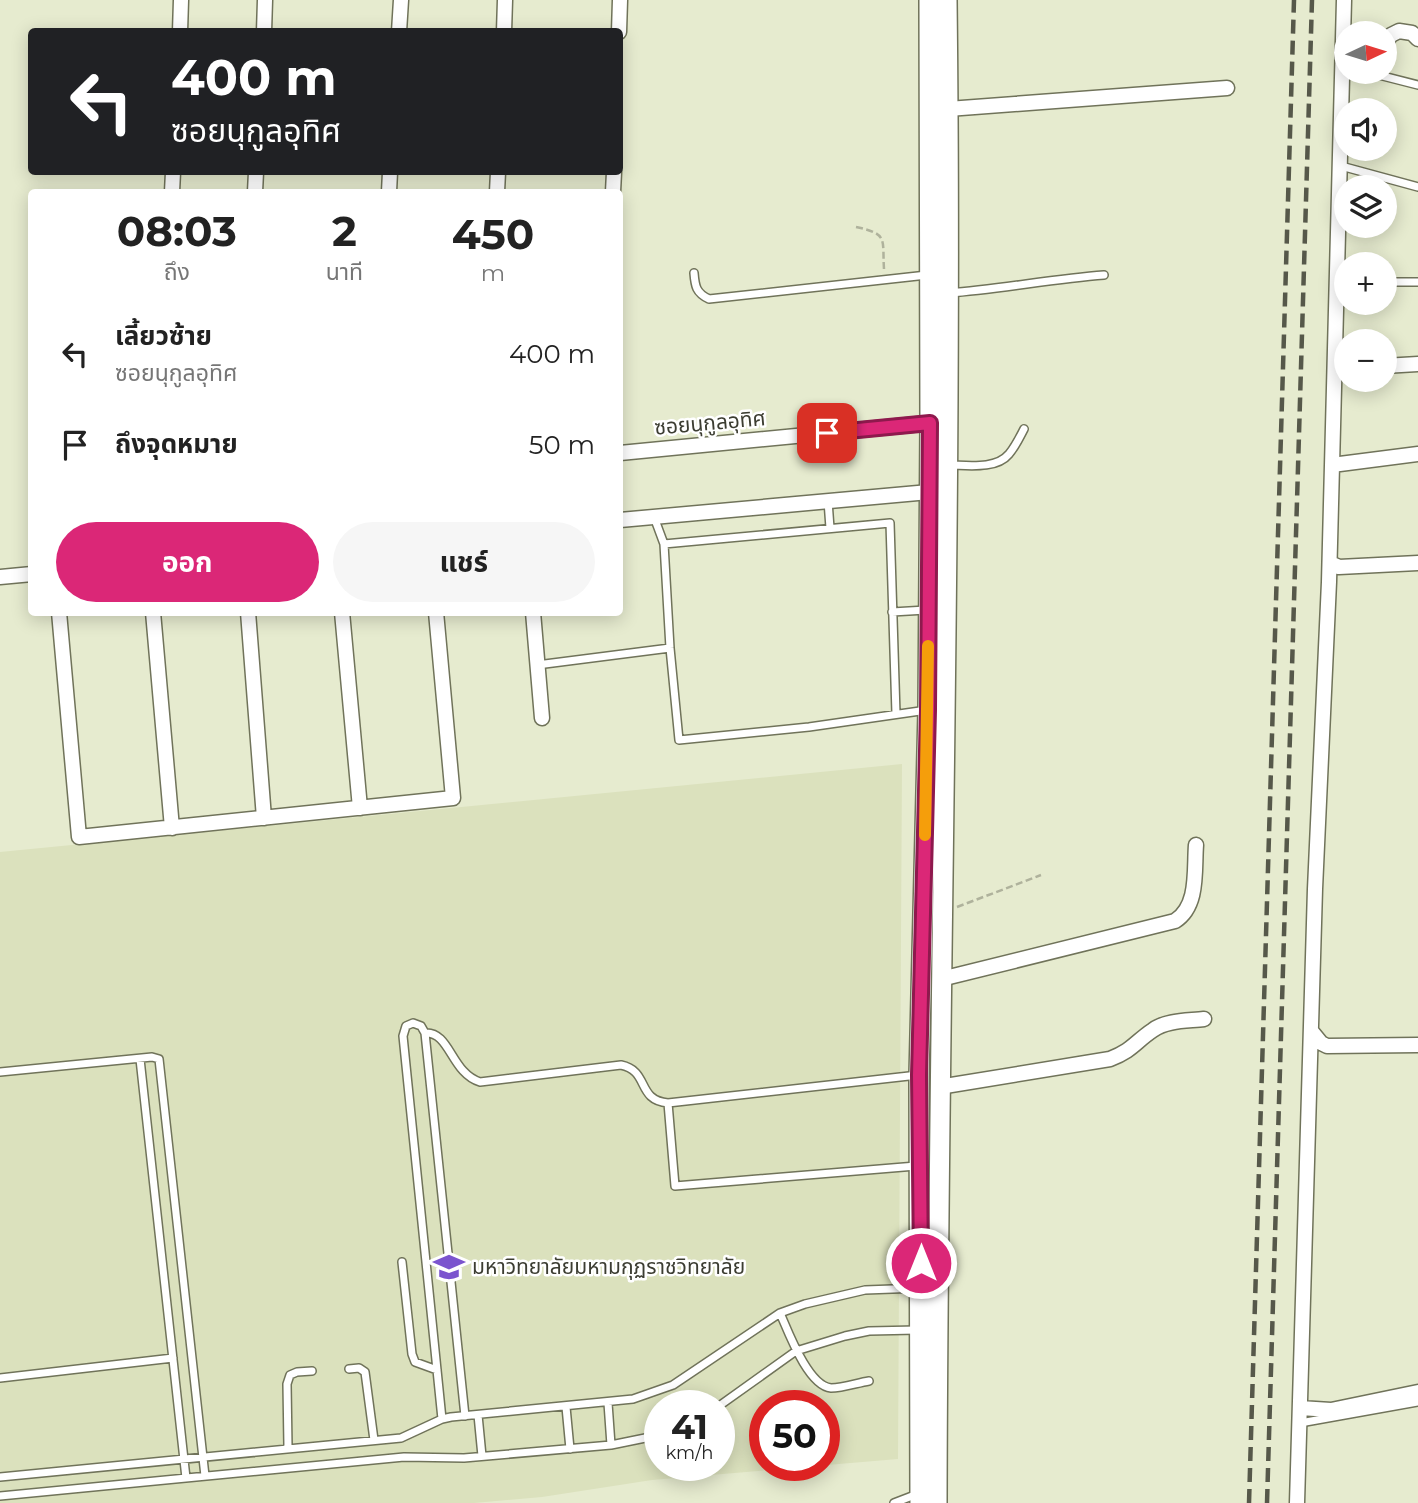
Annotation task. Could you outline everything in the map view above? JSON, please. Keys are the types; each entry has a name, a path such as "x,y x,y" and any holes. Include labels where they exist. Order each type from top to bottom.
{"main road":[{"path":"920,1498 939,1087 941,979 938,492 930,423 929,0"},
{"path":"930,1287 920,1166 919,1075 929,610 938,492 947,466 947,0"},
{"path":"929,1329 937,1503"}],"street":[{"path":"180,28 181,0"},
{"path":"264,28 265,0"},
{"path":"399,28 401,0"},
{"path":"504,28 505,0"},
{"path":"619,28 620,0"},
{"path":"1344,0 1344,21"},
{"path":"1397,32 1412,33 1418,39"},
{"path":"1341,252 1343,84"},
{"path":"948,109 1227,88"},
{"path":"1397,365 1418,364"},
{"path":"1297,1503 1315,875 1332,465 1338,392"},
{"name":"ซอยนุกูลอุทิศ","path":"623,453 930,423"},
{"path":"1332,465 1418,454"},
{"path":"623,520 938,492"},
{"path":"1330,562 1339,567 1418,563"},
{"path":"0,577 28,574"},
{"path":"59,616 79,837 453,798 436,616"},
{"path":"153,616 172,828"},
{"path":"248,616 264,818"},
{"path":"342,616 360,808"},
{"path":"533,616 541,718"},
{"path":"941,979 1175,920 1185,913 1191,900 1196,845"},
{"path":"939,1087 1110,1059 1126,1053 1152,1030 1204,1019"},
{"path":"1312,1032 1327,1046 1418,1045"},
{"path":"1300,1408 1331,1410 1418,1392"}],"lane":[{"path":"1397,80 1418,85"},
{"path":"1340,166 1418,187"},
{"path":"694,273 695,287 700,295 709,299 931,275"},
{"path":"948,293 1104,275"},
{"path":"1397,282 1418,282"},
{"path":"947,466 993,464 1001,461 1009,454 1024,429"},
{"path":"828,501 830,528"},
{"path":"654,517 664,544 679,740 809,727 928,710"},
{"path":"664,544 890,523 895,714"},
{"path":"892,612 929,610"},
{"path":"537,665 670,648"},
{"path":"442,1419 403,1036 406,1026 413,1023 421,1026 425,1033 465,1416"},
{"path":"425,1033 436,1035 446,1045 462,1072 472,1080 480,1082 621,1065 635,1072 657,1102 668,1103 919,1075"},
{"path":"0,1072 152,1057 159,1059 205,1476"},
{"path":"141,1059 186,1478"},
{"path":"668,1103 676,1186 920,1166"},
{"path":"402,1262 412,1354 415,1362 437,1370"},
{"path":"0,1477 374,1440 410,1435 442,1419 633,1399 673,1385 780,1313 805,1304 865,1290 930,1287"},
{"path":"780,1313 796,1351 818,1381 827,1387 869,1381"},
{"path":"735,1395 796,1351 869,1331 929,1329"},
{"path":"0,1378 173,1358"},
{"path":"349,1369 359,1368 365,1372 374,1440"},
{"path":"288,1447 287,1384 290,1375 312,1371"},
{"path":"1300,1423 1418,1402"},
{"path":"608,1403 611,1445"},
{"path":"566,1407 570,1449"},
{"path":"478,1415 482,1457"},
{"path":"0,1496 404,1457 482,1457 611,1445 644,1438"},
{"path":"894,1503 920,1498"}],"path":[{"path":"856,228 876,231 882,238 885,279"},
{"path":"941,914 1041,875"}],"shaded area":[{"name":"มหาวิทยาลัยมหามกุฏราชวิทยาลัย","path":"902,764 898,1459 840,1464 840,1390 749,1390 749,1472 735,1473 735,1390 644,1390 646,1481 542,1497 474,1503 0,1503 0,852"}],"railway":[{"path":"1249,1503 1294,0"},
{"path":"1267,1503 1312,0"}],"slow traffic":[{"path":"925,835 928,646"}],"place":[{"name":"มหาวิทยาลัยมหามกุฏราชวิทยาลัย","path":"449,1267"}],"route":[{"path":"827,433 930,423 928,710 919,1075 921,1263"}]}
